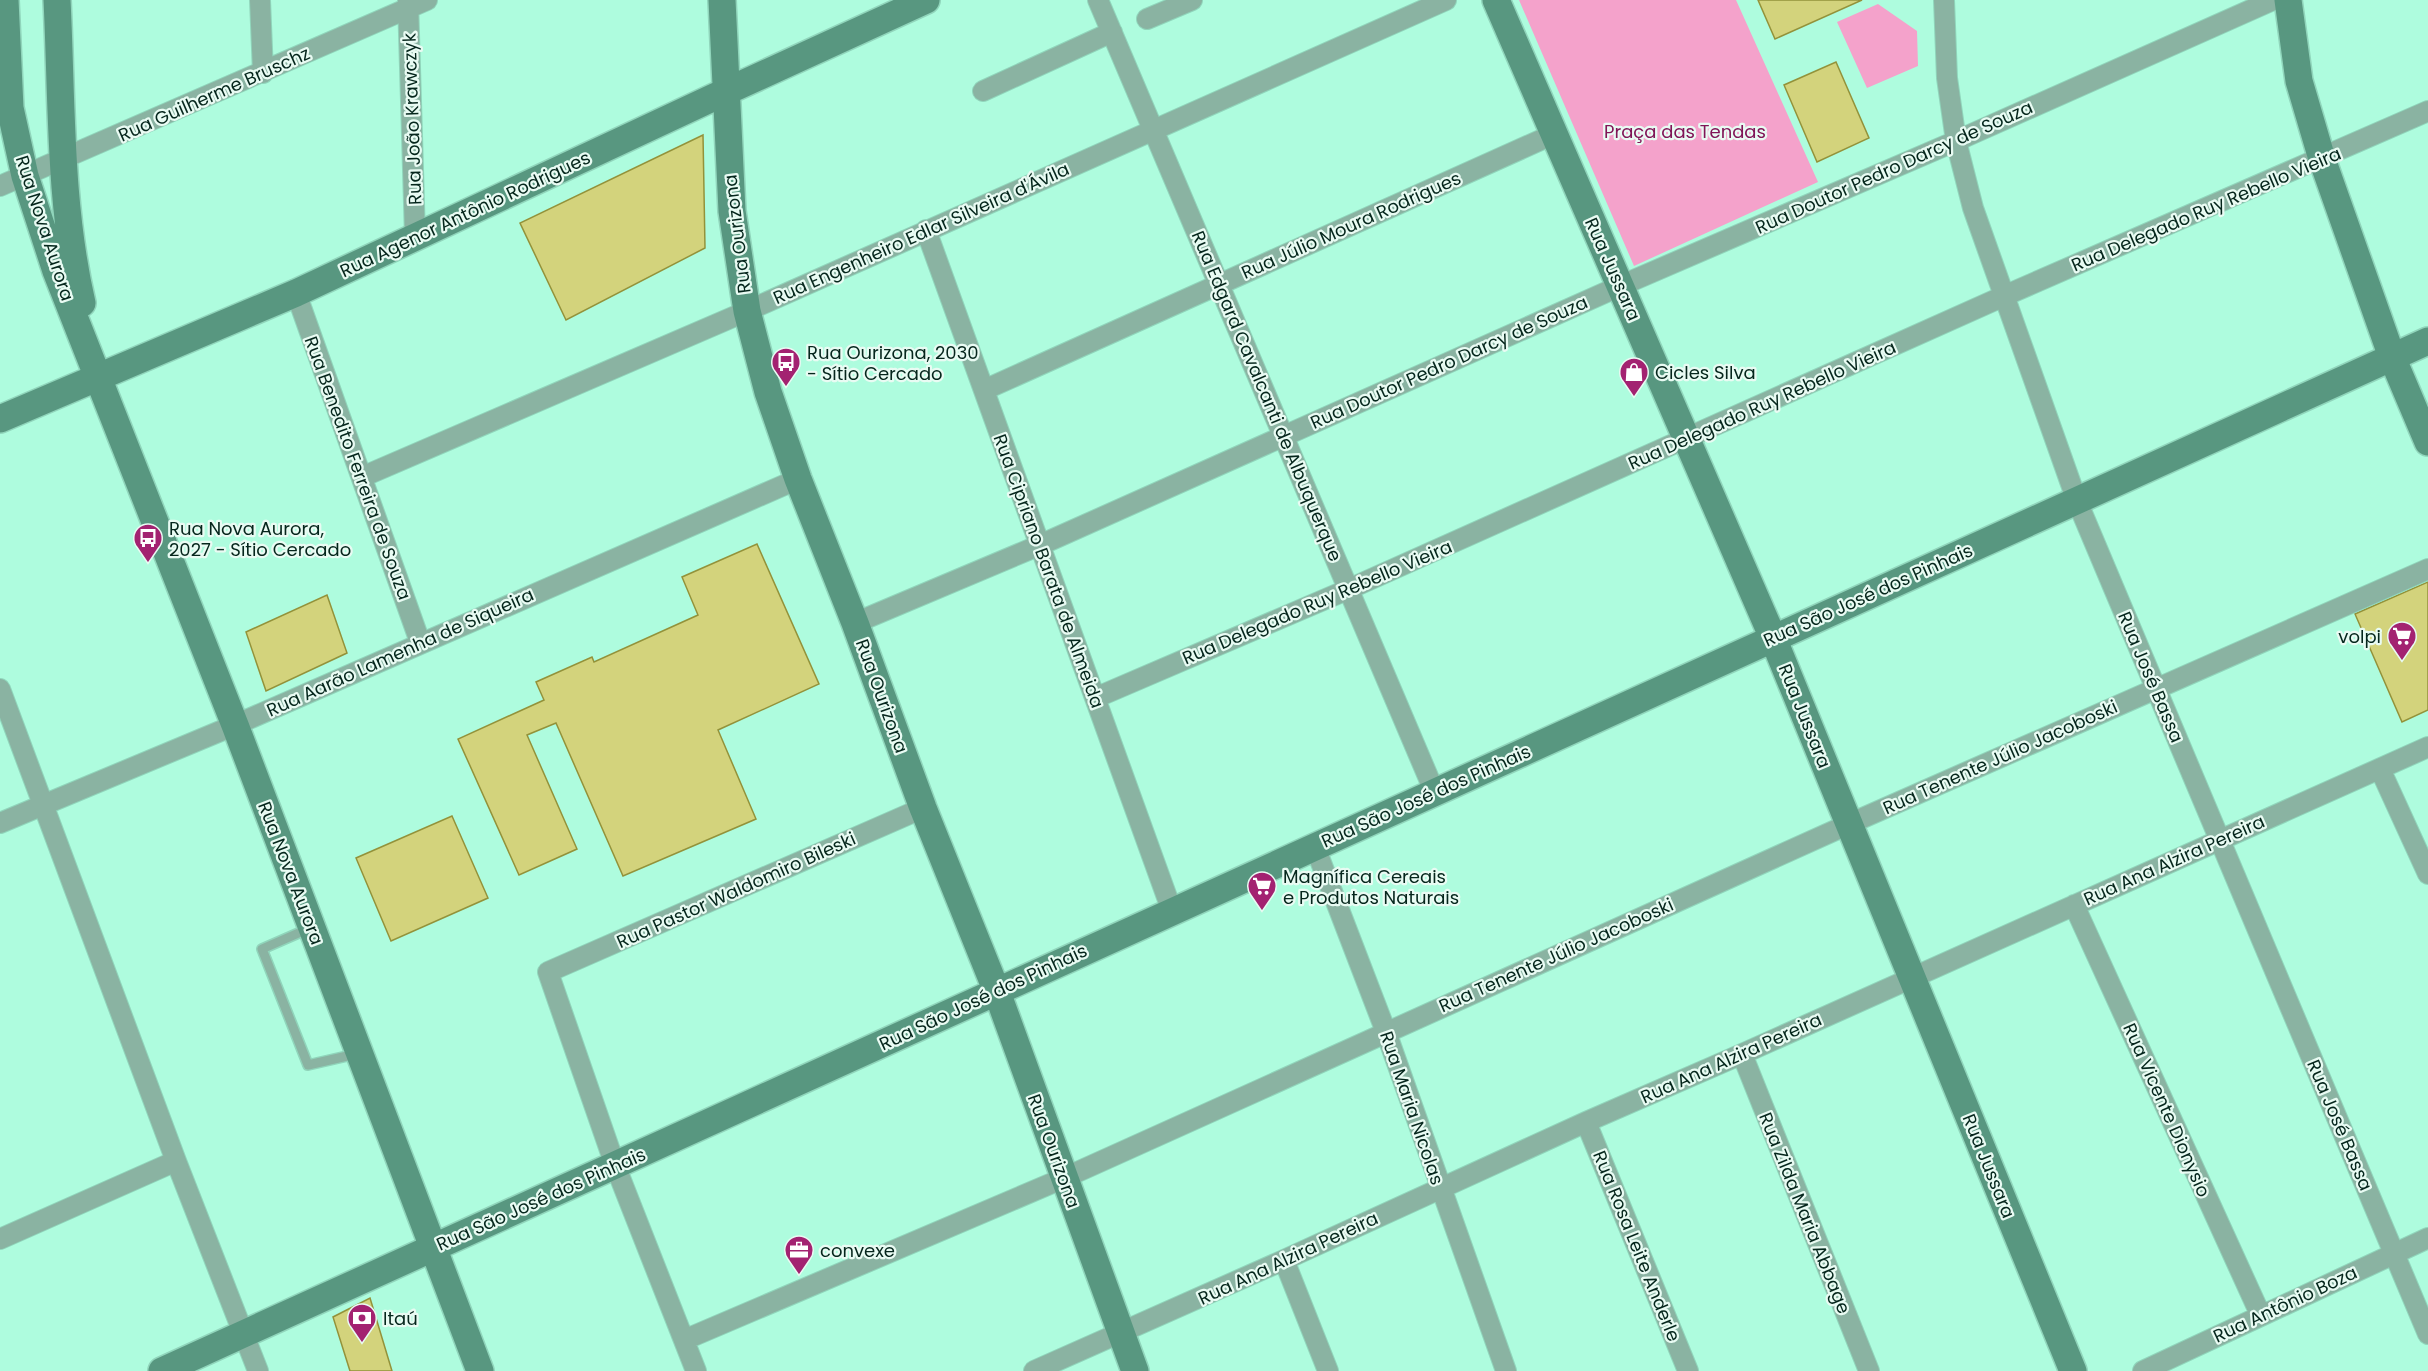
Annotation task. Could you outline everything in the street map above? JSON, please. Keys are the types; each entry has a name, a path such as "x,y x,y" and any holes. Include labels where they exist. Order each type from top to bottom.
{"street":[{"name":"Rua Nova Aurora","path":"57,0 63,160 78,288 98,376"},
{"path":"260,0 263,73"},
{"name":"Rua Guilherme Bruschz","path":"0,186 263,73 409,4 427,0"},
{"name":"Rua Ourizona","path":"722,0 732,211 747,311 768,392 798,479 855,623 923,808 997,992 1135,1371"},
{"name":"Rua Agenor Antônio Rodrigues","path":"0,419 296,293 926,0"},
{"name":"Rua Edgard Cavalcanti de Albuquerque","path":"1098,0 1435,793"},
{"path":"1147,19 1192,0"},
{"name":"Rua Engenheiro Edlar Silveira d'Ávila","path":"362,477 747,311 1446,0"},
{"name":"Rua Jussara","path":"1496,0 1773,638 2073,1371"},
{"name":"Rua José Bassa","path":"1944,0 1947,78 1956,141 1973,208 2077,501 2428,1334"},
{"name":"Rua Doutor Pedro Darcy de Souza","path":"855,623 1040,545 1620,286 1956,141 2273,0"},
{"path":"2288,0 2299,81 2322,159 2392,357 2428,442"},
{"name":"Rua Nova Aurora","path":"4,3 10,108 25,176 56,271 235,725 480,1371"},
{"name":"Rua João Krawczyk","path":"409,4 415,237"},
{"path":"983,91 1112,32"},
{"name":"Rua Delegado Ruy Rebello Vieira","path":"1095,698 1349,589 2004,296 2428,111"},
{"name":"Rua Júlio Moura Rodrigues","path":"984,390 1554,134"},
{"name":"Rua Cipriano Barata de Almeida","path":"926,230 1172,911"},
{"name":"Rua Benedito Ferreira de Souza","path":"296,293 420,642"},
{"name":"Rua São José dos Pinhais","path":"162,1371 2428,341"},
{"name":"Rua Aarão Lamenha de Siqueira","path":"0,824 235,725 420,642 798,479"},
{"name":"Rua Tenente Júlio Jacoboski","path":"684,1340 1064,1178 1849,824 2428,569"},
{"path":"0,689 176,1161 258,1371"},
{"name":"Rua Ana Alzira Pereira","path":"1034,1371 2428,747"},
{"path":"2379,769 2428,874"},
{"name":"Rua Pastor Waldomiro Bileski","path":"615,1165 548,972 923,808"},
{"name":"Rua Maria Nicolas","path":"1315,847 1386,1032 1439,1188 1506,1371"},
{"name":"Rua Vicente Dionysio","path":"2074,905 2261,1316"},
{"name":"Rua Zilda Maria Abbage","path":"1742,1054 1869,1371"},
{"name":"Rua Rosa Leite Anderle","path":"1586,1122 1688,1371"},
{"path":"0,1239 176,1161"},
{"path":"615,1165 696,1371"},
{"name":"Rua Antônio Boza","path":"2143,1371 2428,1238"},
{"path":"1284,1260 1328,1371"}],"lane":[{"path":"311,927 262,949 308,1065 358,1053"}],"green space":[{"name":"Praça das Tendas","path":"1519,0 1736,0 1818,182 1634,266"},
{"path":"1878,4 1917,31 1918,66 1867,88 1837,22"}],"building":[{"path":"1758,0 1862,0 1775,39"},
{"path":"1836,62 1869,138 1817,162 1784,85"},
{"path":"703,135 705,248 566,320 520,223"},
{"path":"757,544 819,684 718,730 756,819 623,876 556,723 527,735 577,849 519,875 458,739 544,700 536,682 592,657 594,662 698,615 682,577"},
{"name":"volpi","path":"2428,582 2428,710 2402,722 2355,614"},
{"path":"327,595 347,653 266,691 246,632"},
{"path":"452,816 488,898 391,941 356,858"},
{"name":"Itaú","path":"370,1298 392,1371 350,1371 333,1317"}],"place":[{"name":"Rua Ourizona, 2030 - Sítio Cercado","path":"786,388"},
{"name":"Cicles Silva","path":"1634,398"},
{"name":"Rua Nova Aurora, 2027 - Sítio Cercado","path":"148,564"},
{"name":"volpi","path":"2402,662"},
{"name":"Magnífica Cereais e Produtos Naturais","path":"1262,912"},
{"name":"convexe","path":"799,1276"},
{"name":"Itaú","path":"362,1344"}]}
